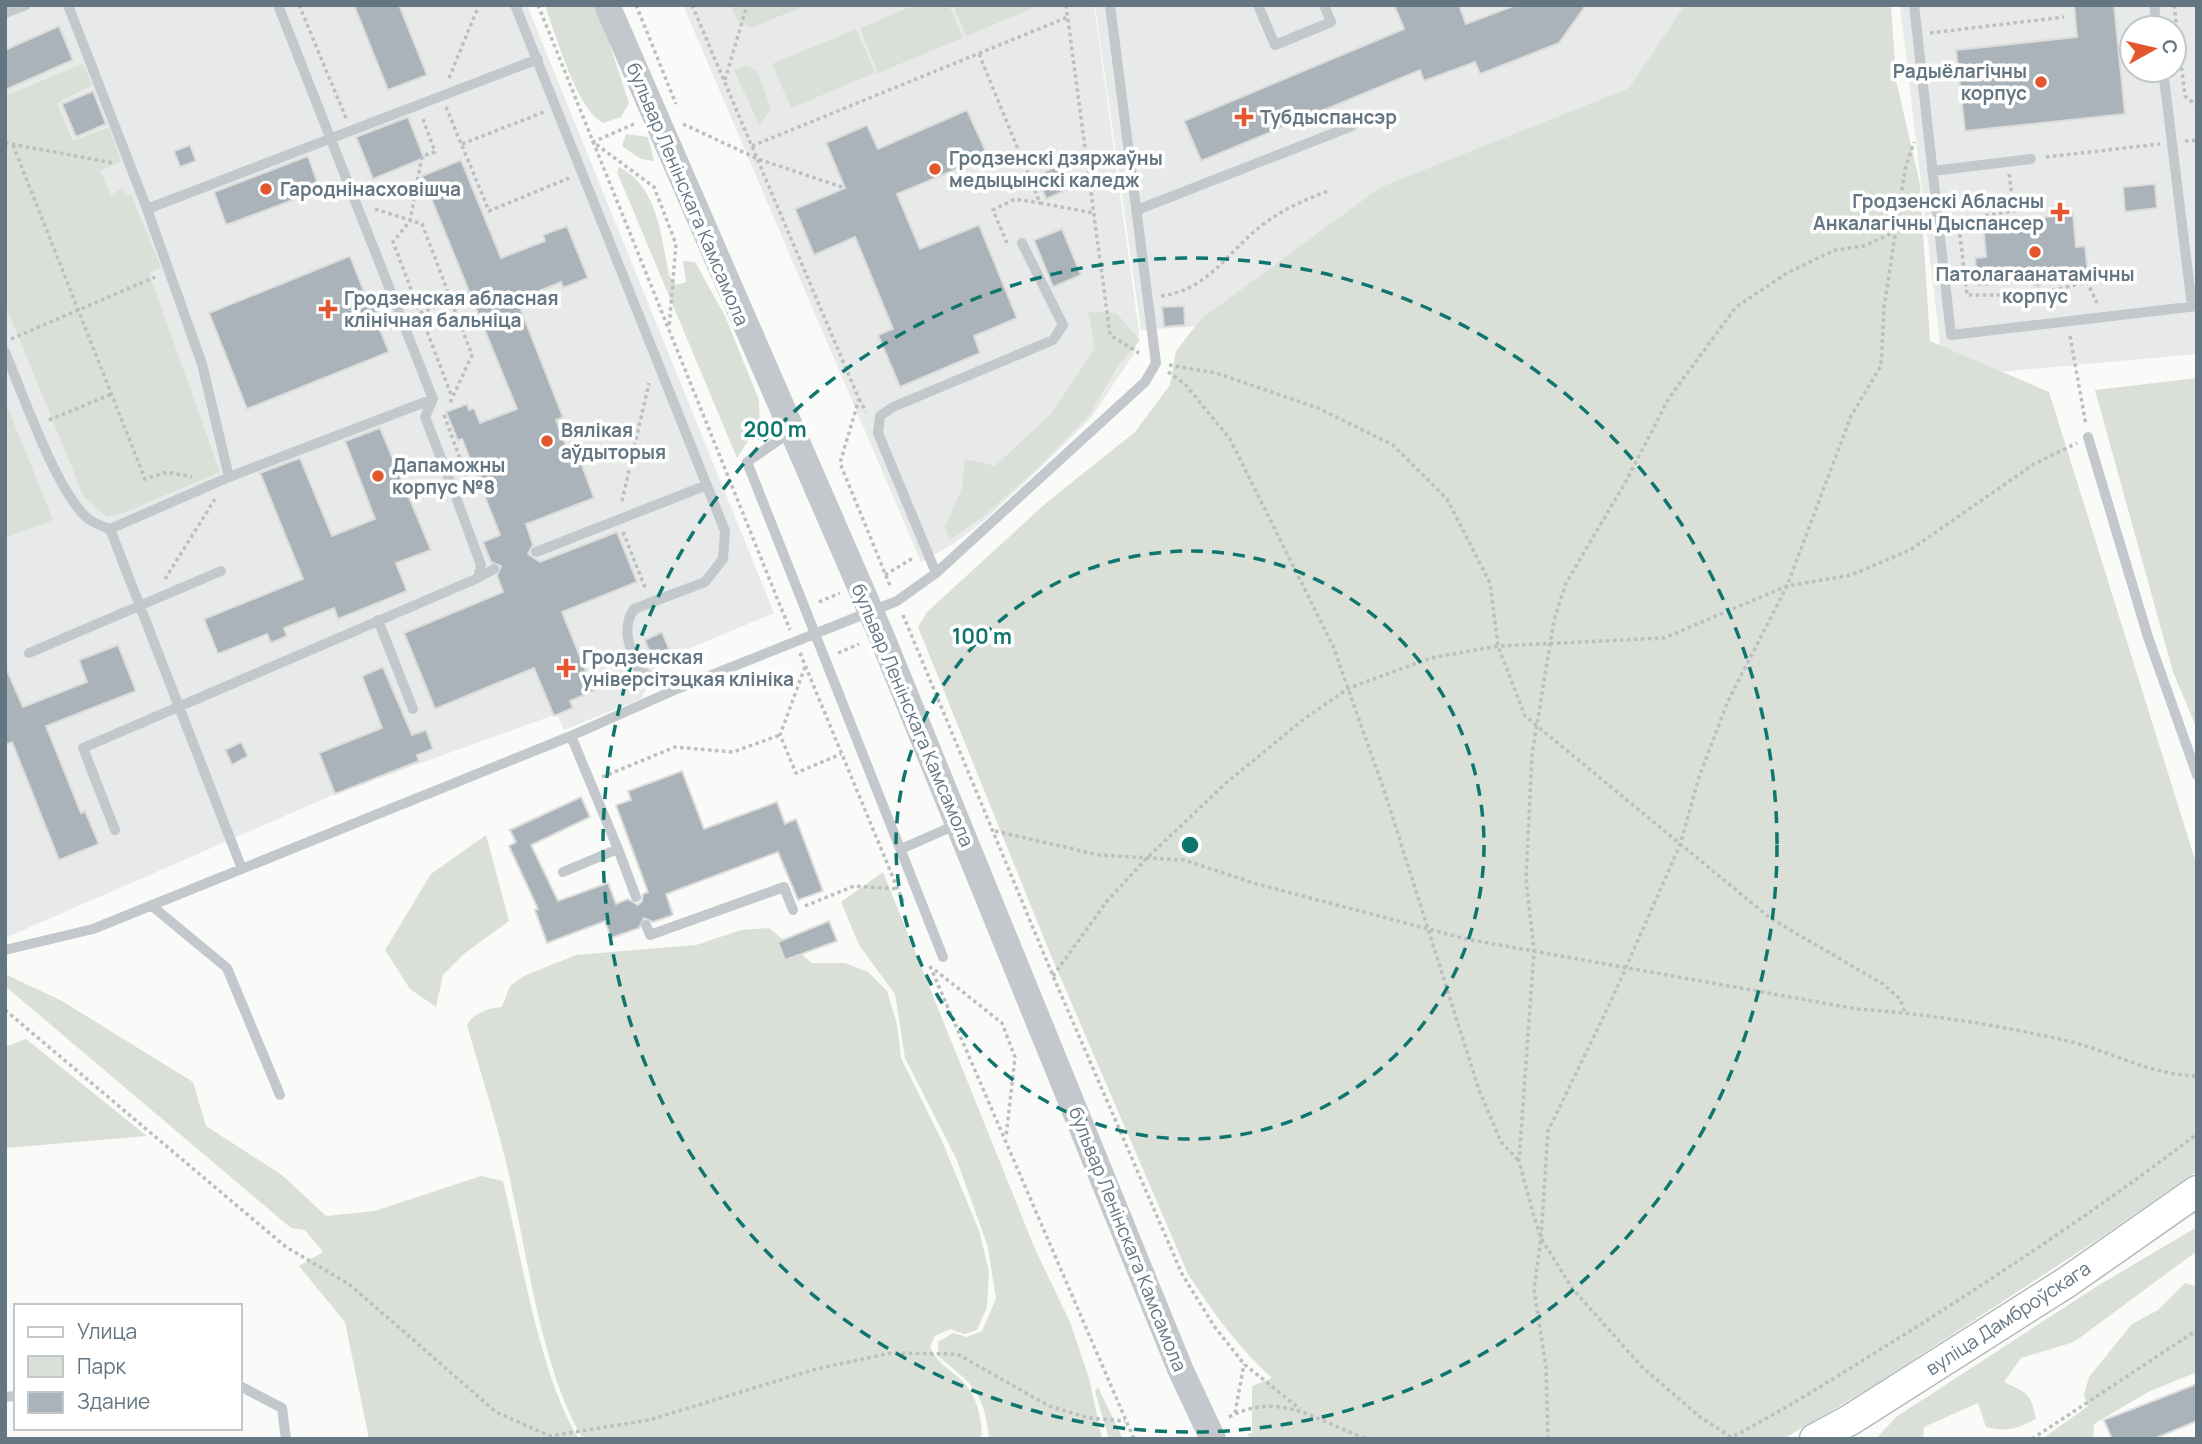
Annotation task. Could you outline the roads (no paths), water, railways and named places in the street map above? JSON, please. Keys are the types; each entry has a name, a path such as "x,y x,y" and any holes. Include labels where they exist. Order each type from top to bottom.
{"main road":[{"name":"вуліца Дамброўскага","path":"1815,1439 1850,1420 2067,1282 2197,1191"}],"street":[{"name":"бульвар Ленінскага Камсамола","path":"607,5 870,612 1181,1371 1217,1431"}],"lane":[{"path":"5,13 26,5"},
{"path":"68,5 147,209 202,364 229,477"},
{"path":"278,5 433,399 425,418 481,565 478,578"},
{"path":"515,5 725,531 723,559 705,582 634,608 628,619 625,634 639,671 679,688"},
{"path":"5,950 93,929 571,737 679,688 897,601 936,573 1145,382 1156,363 1110,5"},
{"path":"1258,5 1275,45 1331,22 1324,5"},
{"path":"1914,5 1951,335 2194,306 2164,84"},
{"path":"147,209 538,59"},
{"path":"1137,210 1352,126"},
{"path":"1932,171 2031,159"},
{"path":"936,573 878,433 880,416 893,407 1054,340 1063,325 1022,243"},
{"path":"5,352 36,425 79,510 89,520 110,529 229,477 433,399"},
{"path":"792,431 747,463 943,957"},
{"path":"2088,437 2148,636 2197,775"},
{"path":"536,552 707,485"},
{"path":"110,529 138,607 180,705 242,869"},
{"path":"115,830 83,748 494,569"},
{"path":"29,653 221,571"},
{"path":"378,620 413,709"},
{"path":"571,737 636,897"},
{"path":"901,849 958,824"},
{"path":"563,872 618,849"},
{"path":"646,925 650,935 784,887 793,910"},
{"path":"152,906 227,968 280,1096"},
{"path":"242,1387 282,1408 286,1439"}],"place":[{"name":"Радыёлагічны корпус","path":"2041,82"},
{"name":"Тубдыспансэр","path":"1244,117"},
{"name":"Гродзенскі дзяржаўны медыцынскі каледж","path":"935,169"},
{"name":"Гароднінасховішча","path":"266,189"},
{"name":"Гродзенскі Абласны Анкалагічны Дыспансер","path":"2060,212"},
{"name":"Патолагаанатамічны корпус","path":"2035,252"},
{"name":"Гродзенская абласная клінічная бальніца","path":"328,309"},
{"name":"Вялікая аўдыторыя","path":"547,441"},
{"name":"Дапаможны корпус №8","path":"378,476"},
{"name":"Гродзенская універсітэцкая клініка","path":"566,668"}]}
